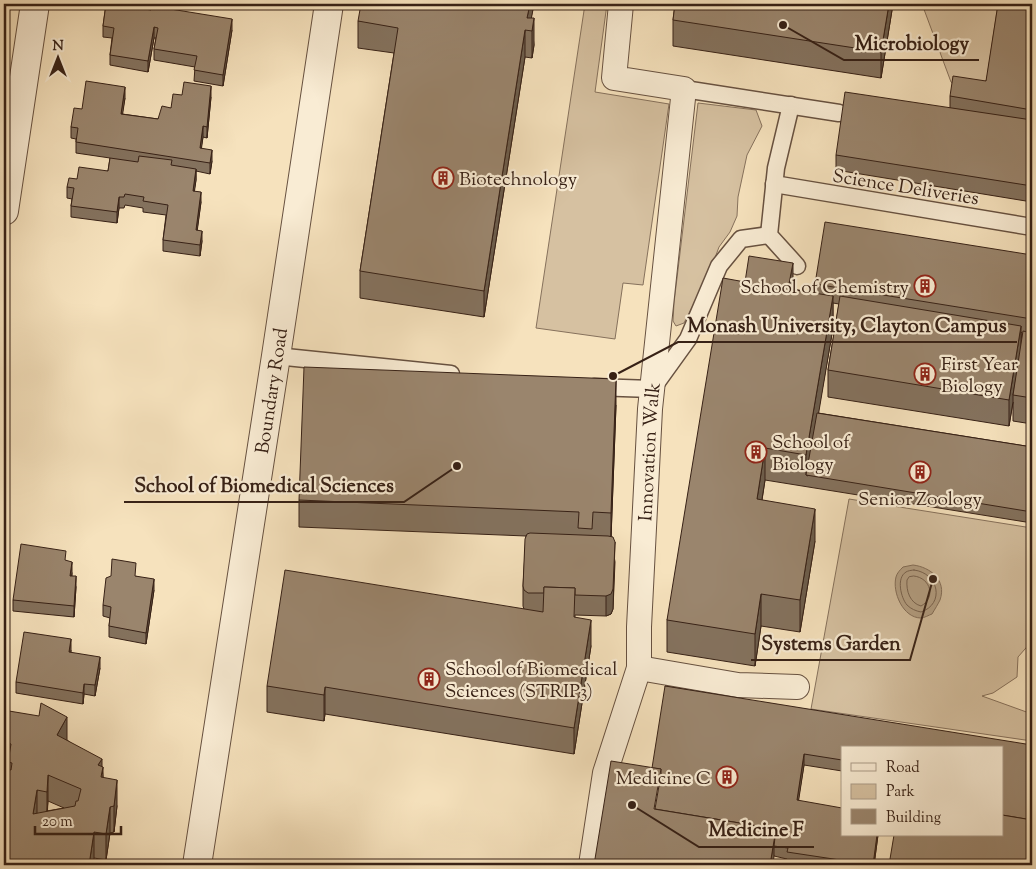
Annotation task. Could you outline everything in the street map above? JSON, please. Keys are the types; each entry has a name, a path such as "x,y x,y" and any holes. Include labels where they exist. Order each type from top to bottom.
{"street":[{"path":"4,211 35,4"},
{"name":"Boundary Road","path":"197,865 276,356 328,4"},
{"path":"621,4 614,78 684,90"},
{"name":"Innovation Walk","path":"591,865 605,773 639,668 639,627 652,389 684,90"},
{"path":"639,668 738,685 798,687"}],"lane":[{"path":"684,90 839,113"},
{"path":"791,105 774,184 769,235 798,266"},
{"name":"Science Deliveries","path":"774,184 1032,227"},
{"path":"579,386 652,389 688,339 719,266 741,239 769,235"},
{"path":"276,356 462,375"}],"green space":[{"path":"585,4 607,4 595,92 669,104 643,285 623,283 615,339 536,328"},
{"path":"922,4 998,4 984,98 969,96 951,82"},
{"path":"698,103 756,110 762,126 747,155 738,197 737,216 730,232 719,247 709,274 684,323 676,326 673,321 674,303"},
{"path":"849,499 1032,528 1032,631 1029,634 1032,637 1032,641 1018,657 1017,677 993,693 982,696 1032,714 1032,741 811,709"}],"water":[{"path":"913,565 925,568 931,572 936,576 941,586 940,600 932,614 922,618 909,614 897,597 895,583 898,573 903,567"}],"building":[{"path":"106,4 151,10 152,6 232,19 223,75 194,70 197,56 154,49 158,28 154,27 148,61 110,55 114,28 103,26"},
{"name":"Biotechnology","path":"361,4 530,4 527,18 534,18 532,31 525,30 484,291 360,271 398,28 358,21"},
{"path":"675,4 889,4 881,52 673,20"},
{"path":"998,4 1032,4 1032,110 950,96 953,76 986,81"},
{"path":"86,81 125,87 121,114 158,119 162,106 171,108 173,94 182,95 184,82 211,86 207,127 203,126 200,148 212,150 210,163 76,142 78,128 71,127 74,108 82,109"},
{"path":"845,92 1032,120 1032,186 836,155"},
{"path":"139,156 172,160 171,165 196,169 193,191 201,192 196,230 202,231 200,245 163,240 168,205 143,201 144,197 125,194 124,197 119,197 117,212 71,206 74,188 67,187 69,178 77,179 79,167 108,171 110,158 138,162"},
{"name":"School of Chemistry","path":"825,222 1032,255 1032,319 815,284"},
{"name":"School of Biology","path":"749,256 793,263 788,289 833,296 806,455 765,448 757,499 815,509 800,600 761,594 755,634 667,620 723,278 745,282"},
{"name":"First Year Biology","path":"840,296 1021,326 1009,400 828,370"},
{"path":"1023,331 1032,333 1032,398 1013,395"},
{"path":"304,367 616,379 611,513 593,512 592,529 578,528 579,512 299,500"},
{"name":"Senior Zoology","path":"817,413 1032,447 1032,512 806,475"},
{"path":"527,534 613,537 615,542 613,589 611,594 606,596 575,595 575,588 544,587 544,593 528,593 524,590 525,539"},
{"path":"21,544 66,551 65,560 72,562 70,576 76,576 74,606 13,600"},
{"path":"112,559 136,563 135,576 154,579 146,633 109,626 111,607 103,605 106,578 111,576"},
{"name":"School of Biomedical Sciences (STRIP3)","path":"285,570 543,612 544,587 575,588 574,617 591,620 574,728 325,687 324,695 267,686"},
{"path":"24,632 71,639 69,652 100,657 95,685 84,684 83,693 16,682"},
{"name":"Medicine C","path":"665,686 1032,745 1032,820 1004,815 1004,746 841,746 841,760 804,754 797,800 841,808 841,836 877,836 873,865 787,852 788,848 774,846 776,829 655,809 661,769 652,768"},
{"path":"41,703 67,717 57,735 102,759 98,765 103,767 101,777 117,780 114,806 110,807 106,834 94,832 89,865 68,865 39,860 39,863 4,860 4,769 11,770 12,763 8,762 11,744 5,742 9,711 39,716","holes":["48,775 81,789 75,806 33,814 37,790 47,792"]},
{"path":"611,761 661,769 654,809 776,829 770,865 594,865"},
{"path":"1004,815 1032,820 1032,865 889,865 894,836 1004,836"}],"place":[{"name":"Microbiology","path":"783,25"},
{"name":"Biotechnology","path":"443,178"},
{"name":"School of Chemistry","path":"925,286"},
{"name":"First Year Biology","path":"925,374"},
{"name":"Monash University, Clayton Campus","path":"613,376"},
{"name":"School of Biology","path":"756,452"},
{"name":"School of Biomedical Sciences","path":"457,466"},
{"name":"Senior Zoology","path":"920,472"},
{"name":"Systems Garden","path":"933,579"},
{"name":"School of Biomedical Sciences (STRIP3)","path":"429,679"},
{"name":"Medicine C","path":"727,777"},
{"name":"Medicine F","path":"632,805"}]}
